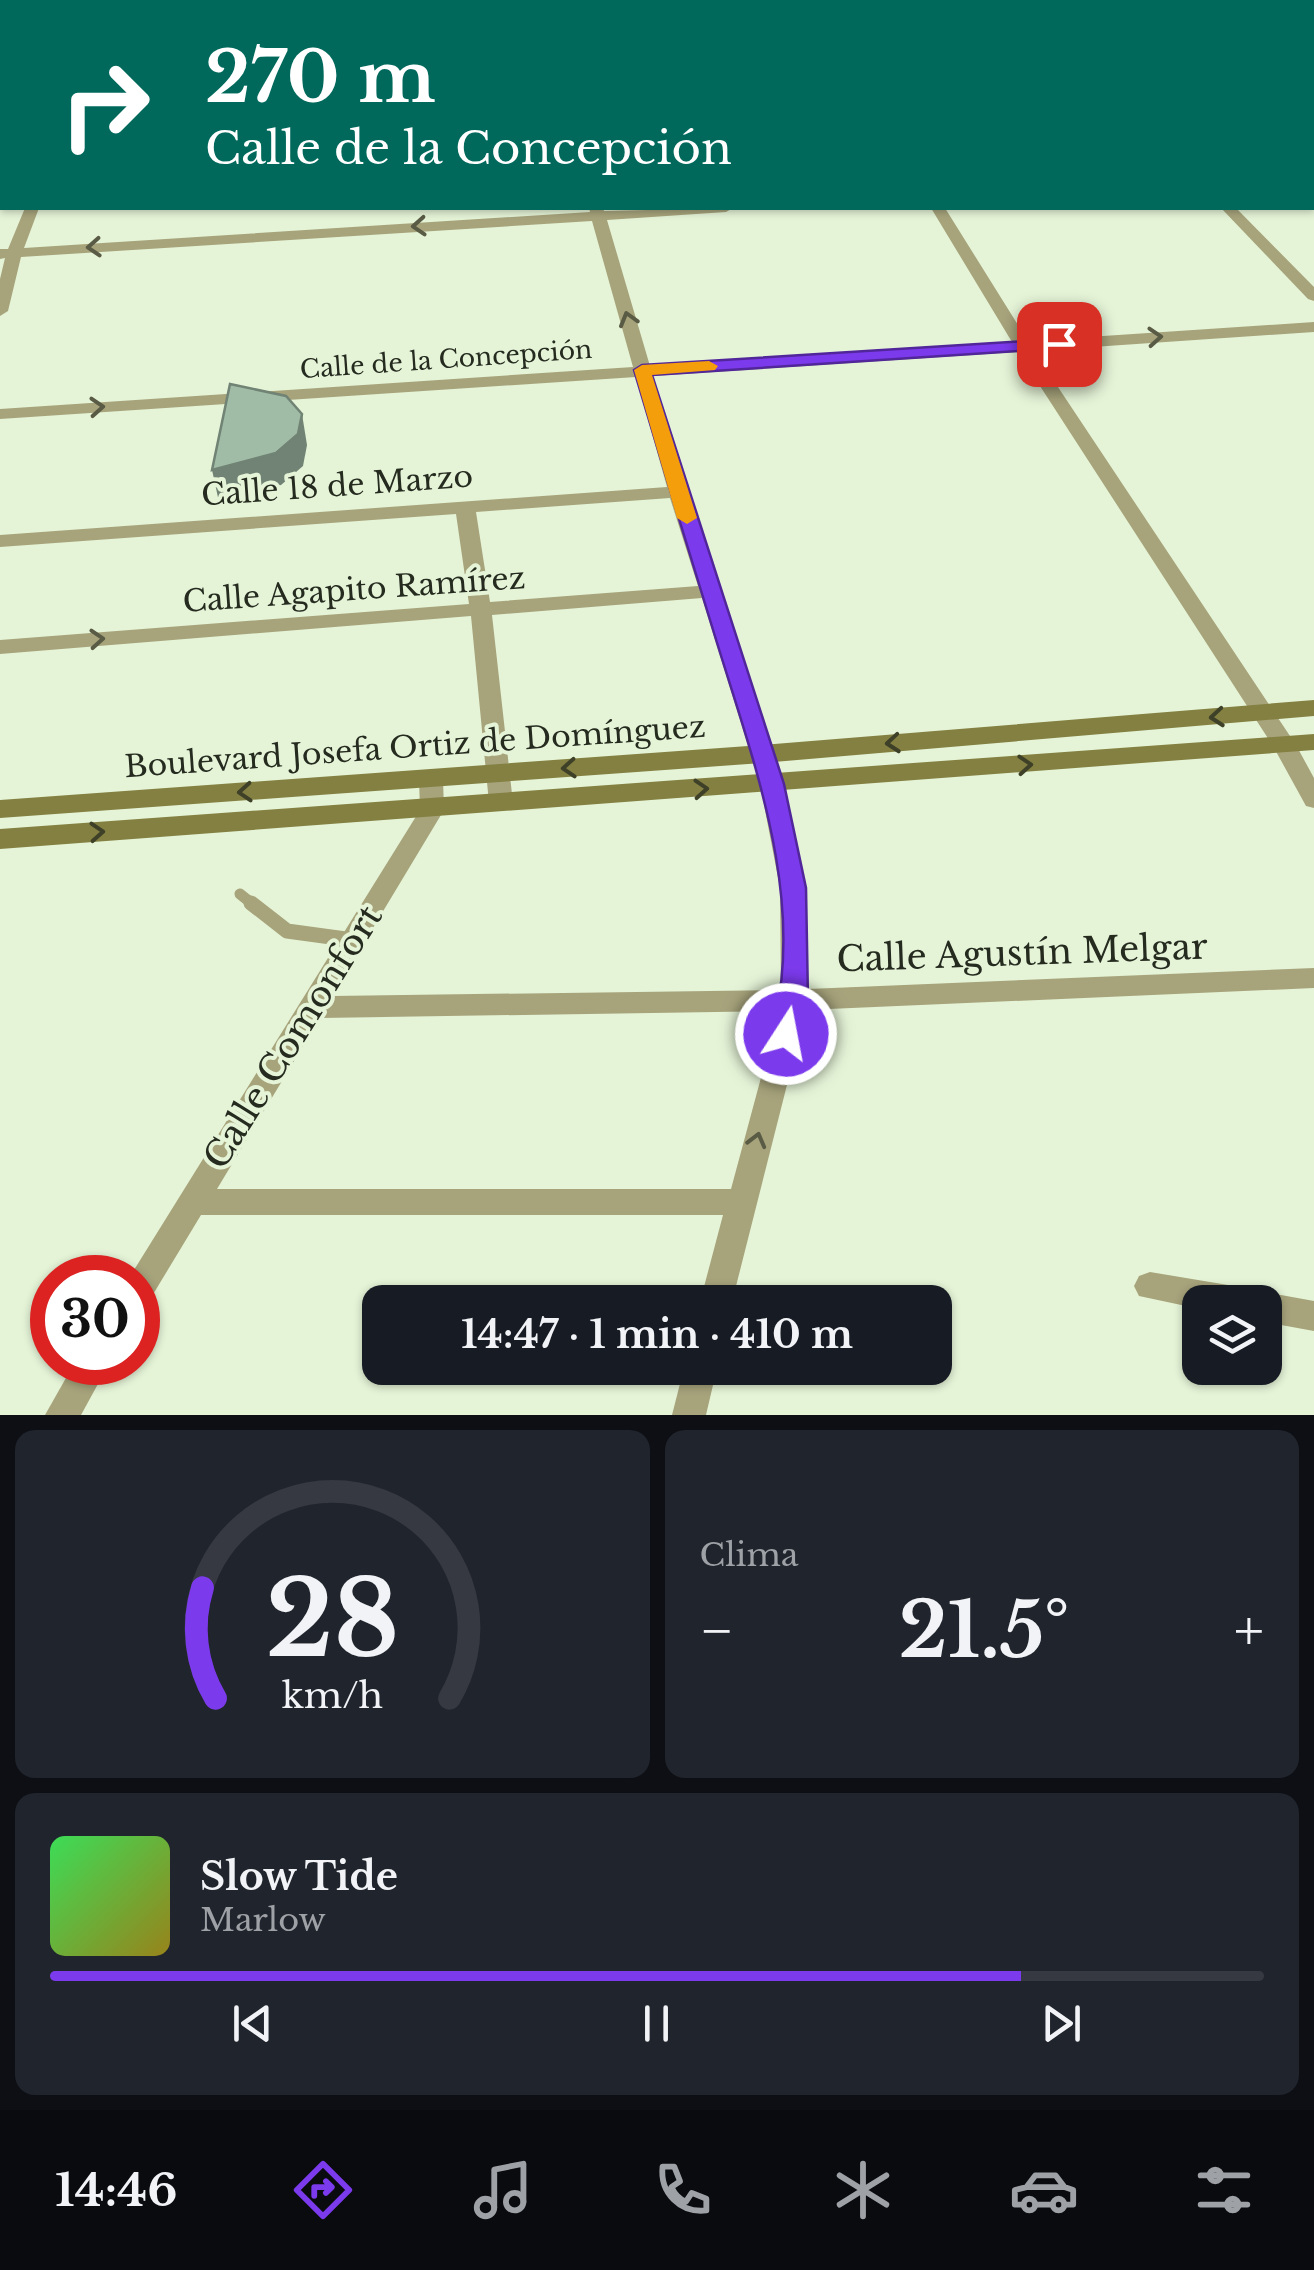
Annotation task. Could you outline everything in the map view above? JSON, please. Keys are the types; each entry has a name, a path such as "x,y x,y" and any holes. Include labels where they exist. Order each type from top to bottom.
{"street":[{"path":"0,311 7,253 31,210"},
{"path":"7,253 640,210"},
{"path":"939,210 1260,714 1284,745 1314,800"},
{"path":"1230,210 1314,296"},
{"path":"597,211 678,492 772,784 794,888 795,1000 720,1285"},
{"name":"Calle de la Concepción","path":"0,414 1314,327"},
{"name":"Calle 18 de Marzo","path":"0,541 678,492"},
{"path":"465,507 481,611 501,803"},
{"name":"Calle Agapito Ramírez","path":"0,647 713,591"},
{"name":"Boulevard Josefa Ortiz de Domínguez","path":"0,810 762,754 1314,708"},
{"name":"Boulevard Josefa Ortiz de Domínguez","path":"0,838 432,810 1314,742"},
{"path":"431,779 432,810"},
{"name":"Calle Comonfort","path":"160,1255 432,810"},
{"name":"Calle Agustín Melgar","path":"313,1007 795,1000 1314,978"},
{"path":"192,1202 740,1202"},
{"path":"1150,1286 1182,1292"},
{"path":"1282,1310 1314,1316"},
{"path":"62,1415 80,1385"},
{"path":"690,1415 697,1385"}],"lane":[{"path":"240,894 287,931 353,940"}],"building":[{"path":"230,384 286,396 302,414 298,434 276,453 212,470"}],"slow traffic":[{"path":"687,518 642,370 709,366"}],"route":[{"path":"786,1034 795,1000 794,888 772,784 642,370 1059,344"}]}
